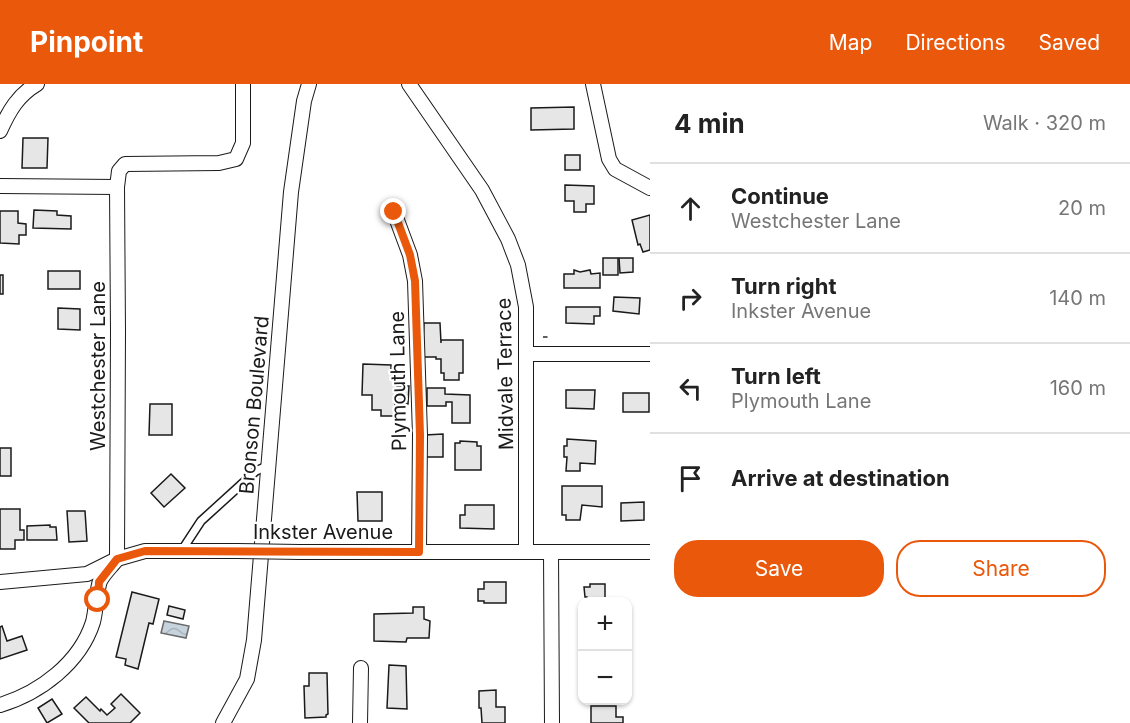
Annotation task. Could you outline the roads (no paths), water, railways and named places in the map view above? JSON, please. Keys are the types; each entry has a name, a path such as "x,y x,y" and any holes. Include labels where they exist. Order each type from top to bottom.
{"street":[{"path":"0,131 24,92 37,84"},
{"name":"Westchester Lane","path":"117,559 117,187 119,171 125,164 219,163 236,159 243,143 243,84"},
{"name":"Bronson Boulevard","path":"224,723 247,679 254,639 291,192 304,101 309,84"},
{"name":"Midvale Terrace","path":"409,84 482,190 508,239 518,266 526,307 526,551"},
{"path":"593,84 609,159 615,169 650,188"},
{"path":"0,186 117,187"},
{"name":"Plymouth Lane","path":"394,212 410,255 415,281 420,424 419,552"},
{"path":"527,354 650,354"},
{"name":"Inkster Avenue","path":"0,582 87,574 117,559 145,551 650,552"},
{"path":"551,552 552,723"},
{"path":"0,705 50,682 64,668 86,638 93,622 99,582 117,559"},
{"path":"360,668 360,723"}],"lane":[{"path":"182,550 201,521 256,471 270,465"}],"water":[{"path":"164,621 189,626 186,638 161,633"}]}
